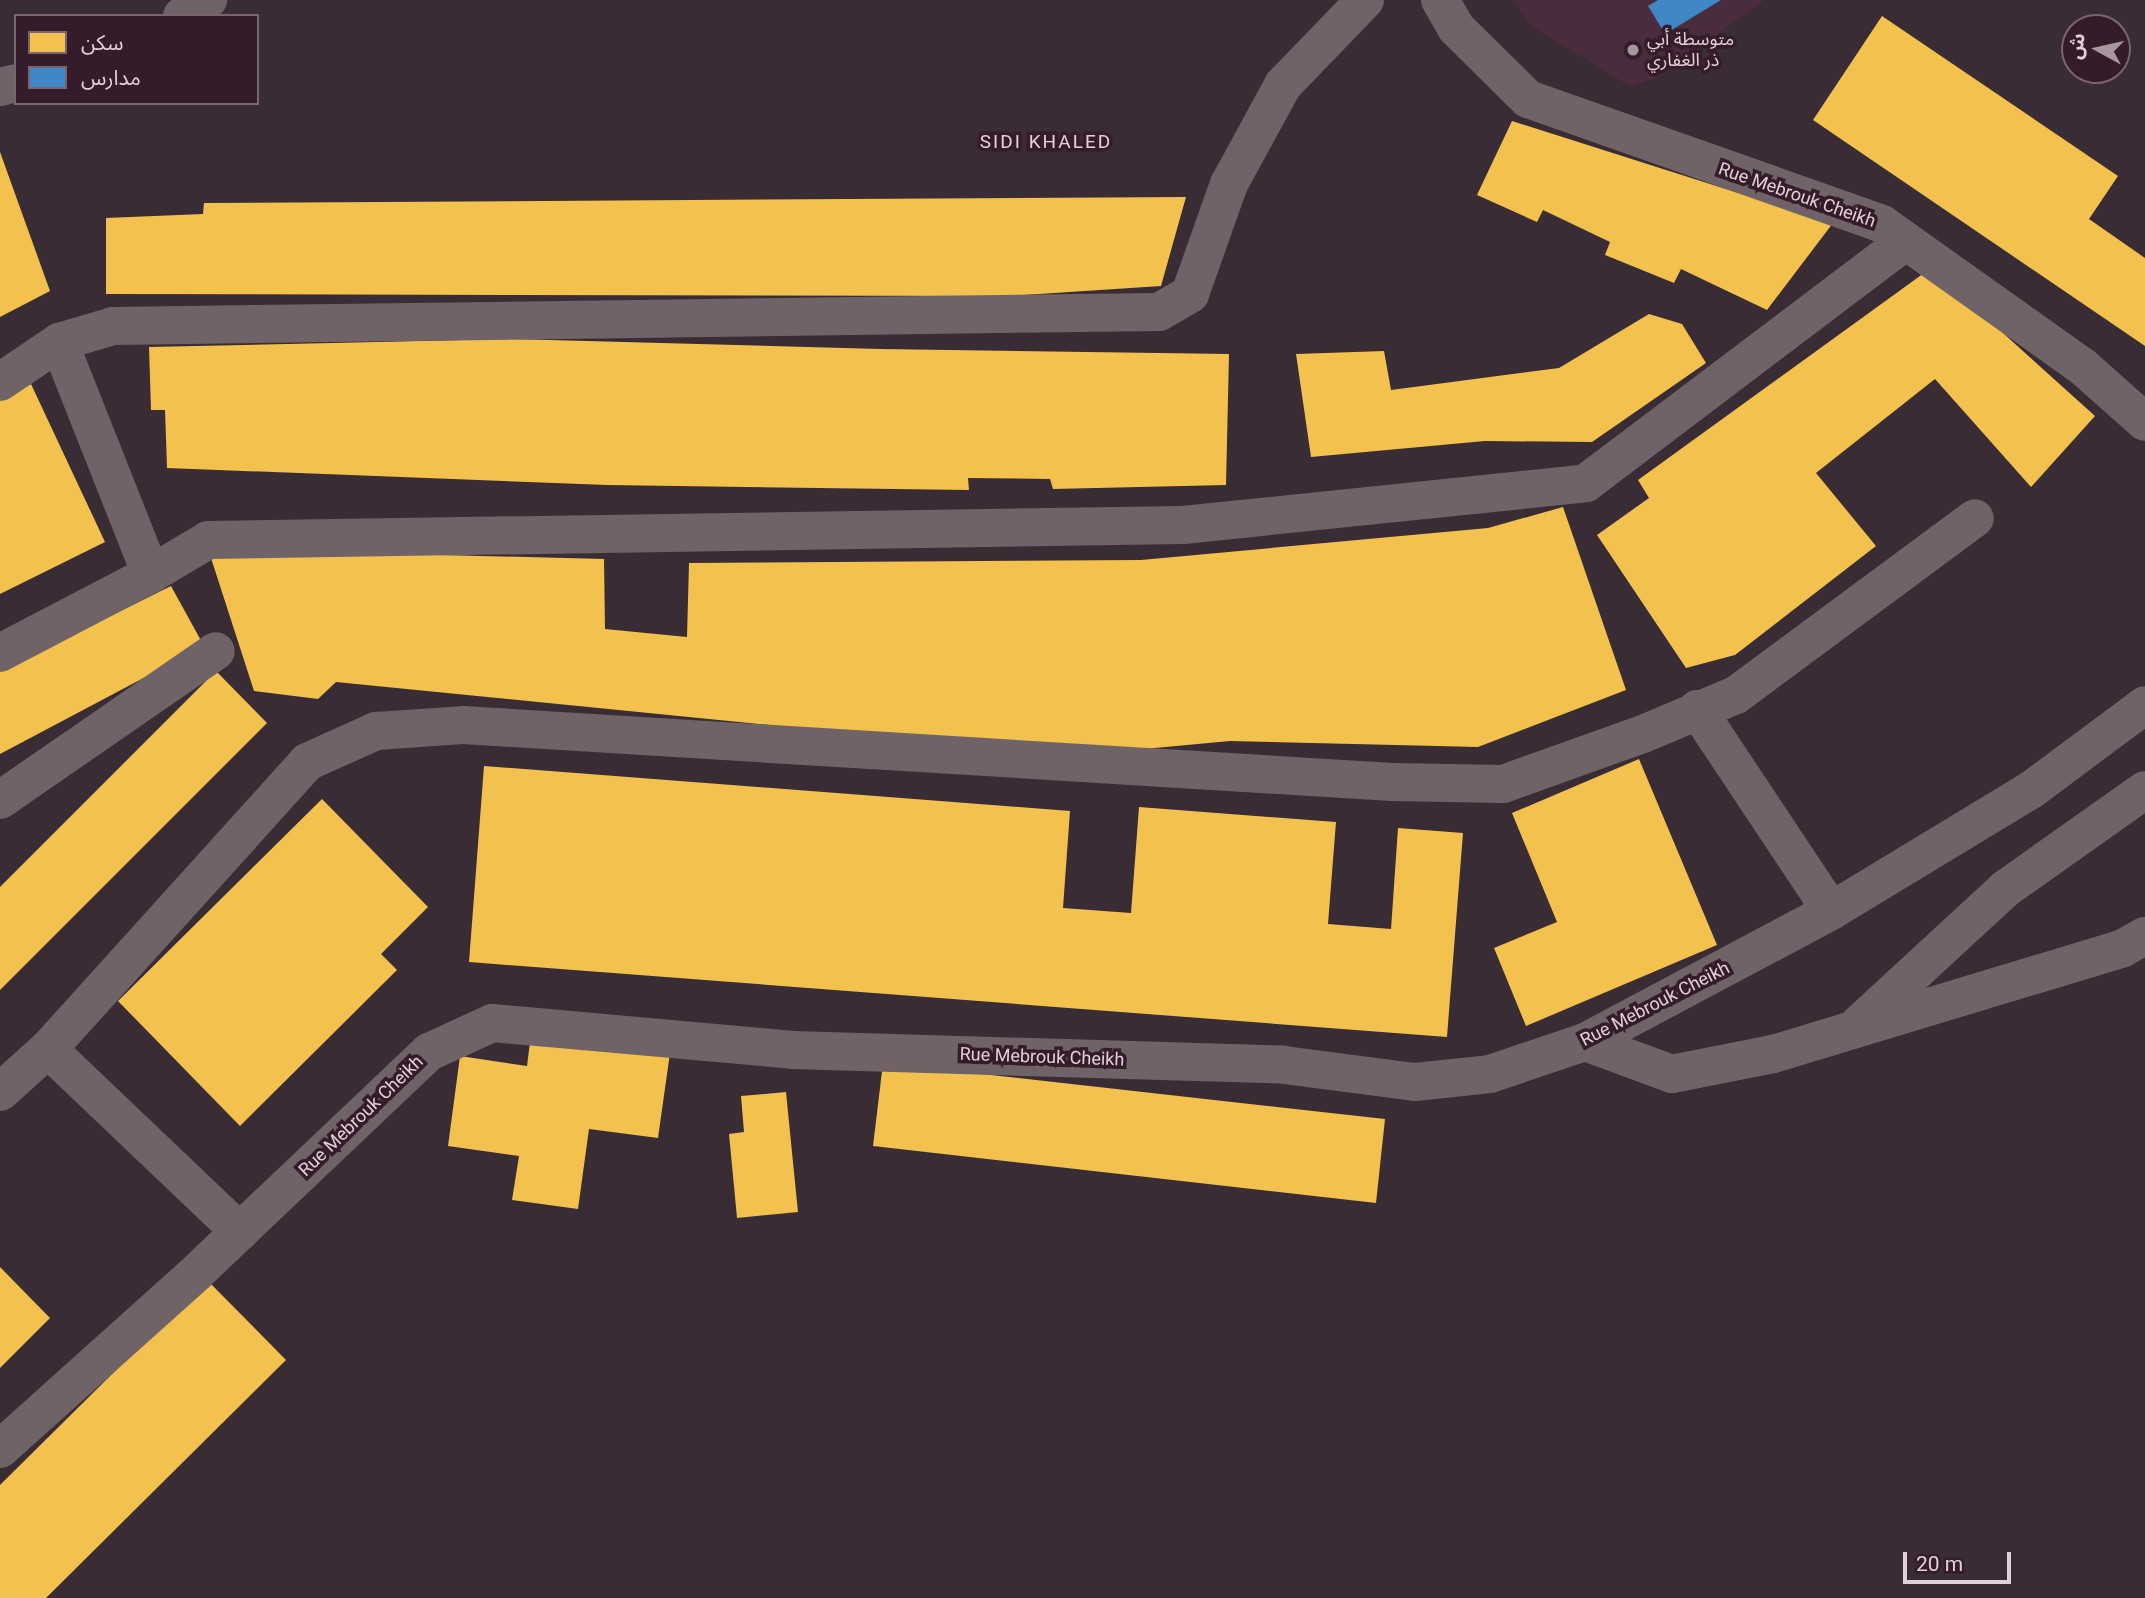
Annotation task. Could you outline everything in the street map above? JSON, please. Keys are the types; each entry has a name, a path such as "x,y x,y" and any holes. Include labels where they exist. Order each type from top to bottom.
{"street":[{"path":"185,14 208,0"},
{"path":"0,382 59,342 113,326 1159,312 1189,294 1229,184 1283,85 1365,0"},
{"name":"Rue Mebrouk Cheikh","path":"1440,0 1456,28 1528,99 1882,224 2082,366 2145,422"},
{"path":"0,653 151,574 208,540 1183,525 1586,483 1906,241"},
{"path":"59,342 151,574"},
{"path":"0,1092 48,1049 307,762 376,731 463,725 1364,780 1503,784 1643,734 1697,709 1736,695 1975,518"},
{"path":"0,800 216,651"},
{"name":"Rue Mebrouk Cheikh","path":"0,1449 240,1232 429,1052 492,1023 793,1049 1284,1065 1415,1082 1490,1074 1585,1042 1830,911 2031,790 2145,705"},
{"path":"1697,709 1830,911"},
{"path":"1853,1029 2005,889 2145,790"},
{"path":"1585,1042 1672,1074 1773,1054 2123,948 2145,936"},
{"path":"48,1049 240,1232"}],"shaded area":[{"name":"متوسطة أبي ذر الغفاري","path":"1514,0 1764,0 1662,75 1631,87 1531,26"}],"building: سكن":[{"path":"1882,16 2118,176 2089,219 2145,258 2145,346 1813,120"},
{"path":"1512,121 1833,223 1767,310 1681,269 1674,283 1605,255 1610,242 1543,210 1537,222 1477,195"},
{"path":"0,152 50,291 0,317"},
{"path":"1186,197 1161,286 1009,296 106,294 106,218 203,214 204,203"},
{"path":"1931,268 2095,416 2031,487 1935,379 1816,473 1876,546 1735,655 1686,668 1597,535 1649,498 1638,480"},
{"path":"1649,314 1682,324 1706,363 1592,442 1485,441 1311,457 1296,354 1384,351 1391,390 1559,368"},
{"path":"512,339 880,349 1229,354 1226,485 1053,489 1050,479 968,478 969,490 607,485 167,468 165,410 151,410 149,347"},
{"path":"31,384 105,542 0,594 0,400"},
{"path":"1563,507 1626,690 1478,747 1230,741 1144,749 800,728 336,682 318,699 254,691 210,555 244,550 604,559 605,629 687,637 689,563 1141,560 1488,528"},
{"path":"171,586 204,646 0,754 0,671"},
{"path":"216,671 267,723 0,990 0,887"},
{"path":"1639,759 1717,945 1526,1026 1494,948 1557,922 1512,813"},
{"path":"484,766 1070,811 1063,908 1131,913 1139,807 1336,822 1328,924 1391,929 1398,828 1463,833 1447,1037 469,962"},
{"path":"322,799 428,907 381,954 397,970 240,1126 118,1001"},
{"path":"531,1034 670,1053 658,1138 589,1129 578,1209 512,1200 519,1156 448,1146 460,1056 527,1066"},
{"path":"883,1063 1385,1119 1376,1203 873,1146"},
{"path":"786,1092 798,1212 737,1218 729,1134 744,1132 741,1096"},
{"path":"0,1267 50,1318 0,1368"},
{"path":"207,1280 286,1360 46,1598 0,1598 0,1485"}],"building: مدارس":[{"path":"1658,0 1721,0 1665,34 1648,6"}],"place":[{"name":"متوسطة أبي ذر الغفاري","path":"1633,50"}],"district":[{"name":"SIDI KHALED","path":"1046,142"}]}
